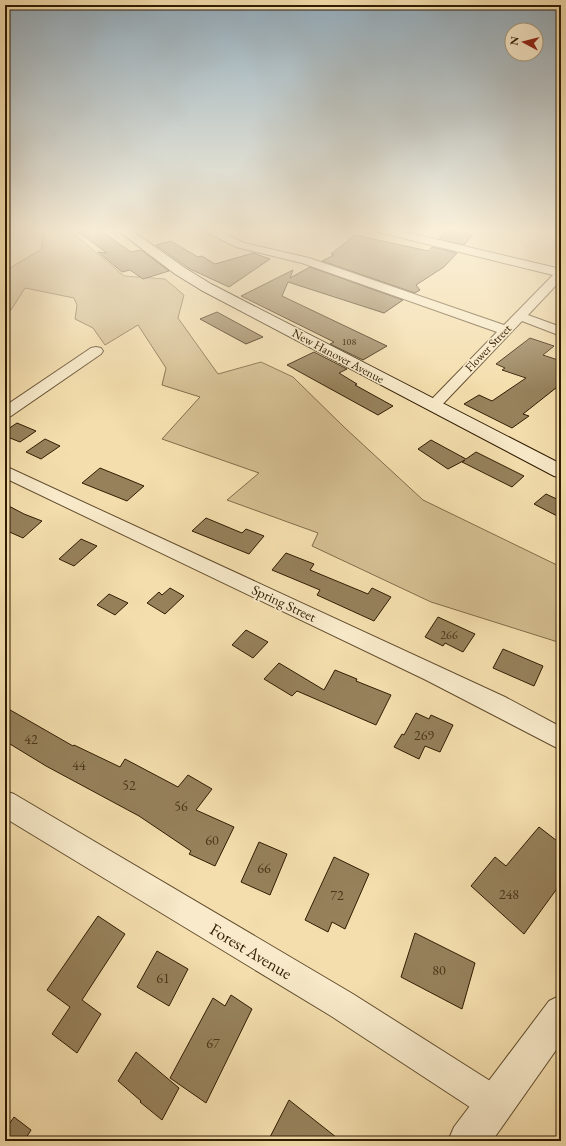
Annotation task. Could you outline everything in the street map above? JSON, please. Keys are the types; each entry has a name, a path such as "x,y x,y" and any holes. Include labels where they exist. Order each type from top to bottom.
{"main road":[{"name":"New Hanover Avenue","path":"197,282 561,472"},
{"path":"468,1141 494,1103 561,1013"}],"street":[{"path":"369,282 505,330"},
{"name":"Flower Street","path":"433,406 552,282"},
{"path":"519,316 561,332"},
{"path":"5,413 96,351"},
{"name":"Spring Street","path":"5,471 434,673 497,704 561,739"},
{"name":"Forest Avenue","path":"5,803 342,1005 494,1103"}],"shaded area":[{"path":"5,282 169,282 184,295 178,318 218,374 261,362 293,377 344,427 423,500 561,567 561,643 431,602 312,546 318,533 227,500 259,473 162,439 200,397 162,385 166,368 138,325 105,345 93,328 75,319 77,305 74,298 25,288 11,310 5,311"}],"building":[{"path":"219,282 236,282 229,287"},
{"path":"268,282 288,282 282,296 387,346 363,360 330,344 334,342 241,296"},
{"path":"289,282 354,282 403,300 384,313"},
{"path":"384,282 420,282 416,285 420,290 415,293"},
{"path":"217,312 263,337 246,344 200,319"},
{"path":"530,338 554,346 543,355 561,361 561,384 523,414 529,416 512,428 464,404 479,395 492,401 526,378 502,370 505,368 496,364"},
{"path":"314,352 347,369 339,373 357,384 355,385 393,406 378,415 287,365"},
{"path":"17,423 36,431 20,442 5,436 5,431"},
{"path":"45,439 60,446 41,459 26,452"},
{"path":"431,440 466,459 476,452 524,476 512,487 462,462 465,460 448,469 418,449"},
{"path":"100,468 144,486 127,501 82,483"},
{"path":"546,494 561,501 561,518 534,504"},
{"path":"5,504 42,521 23,538 5,530"},
{"path":"206,518 242,533 246,529 264,536 249,554 192,531"},
{"path":"81,539 97,546 74,566 59,559"},
{"path":"286,553 314,564 310,570 368,594 372,588 391,597 374,621 317,595 320,590 272,570"},
{"path":"170,588 184,596 165,614 147,603 159,592 162,595"},
{"path":"109,594 128,603 115,615 97,605"},
{"path":"438,617 475,634 463,652 445,643 443,646 425,637"},
{"path":"246,630 268,642 253,658 232,645"},
{"path":"503,649 543,666 534,686 493,668"},
{"path":"279,663 324,690 335,670 357,679 356,681 391,695 376,725 297,691 292,696 264,679"},
{"path":"5,707 73,746 74,745 120,767 125,759 178,787 188,775 212,789 196,810 234,827 215,866 189,854 191,851 139,816 46,766 5,741"},
{"path":"416,713 429,719 431,715 453,725 440,752 425,746 419,759 394,747 402,734 404,735"},
{"path":"539,827 561,844 561,883 524,934 471,886 495,857 506,866"},
{"path":"259,842 287,854 270,895 241,882"},
{"path":"334,857 369,874 345,929 332,922 328,932 305,920"},
{"path":"98,916 125,934 82,1000 101,1014 77,1053 52,1034 70,1007 47,990"},
{"path":"415,933 475,963 462,1009 401,977"},
{"path":"157,951 188,969 169,1006 137,987"},
{"path":"231,995 252,1009 206,1103 170,1078 213,998 225,1006"},
{"path":"136,1052 179,1088 162,1120 118,1081"},
{"path":"289,1100 341,1141 268,1141"},
{"path":"14,1117 31,1130 24,1141 5,1141 5,1130"}]}
